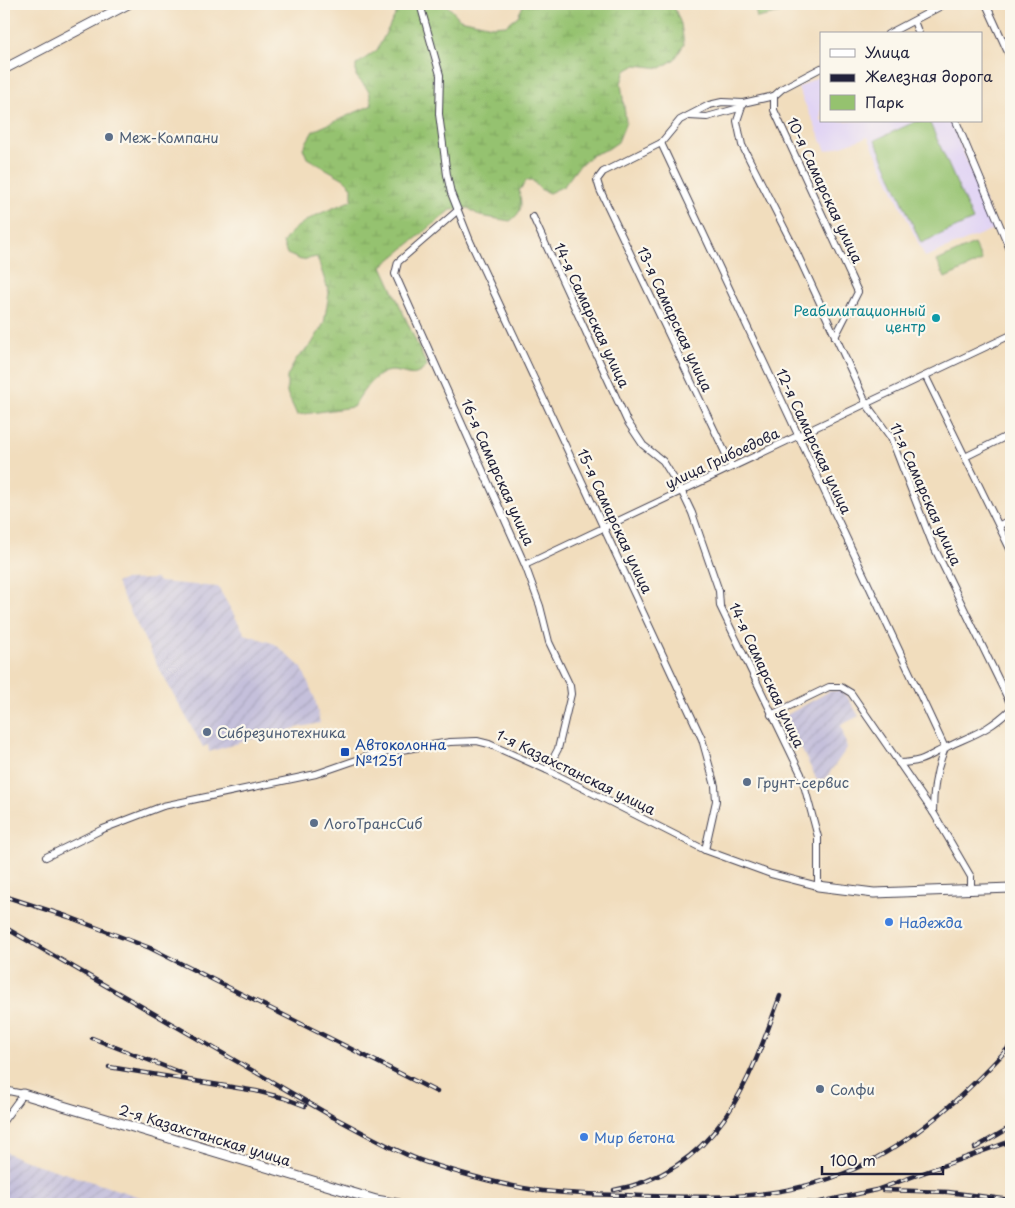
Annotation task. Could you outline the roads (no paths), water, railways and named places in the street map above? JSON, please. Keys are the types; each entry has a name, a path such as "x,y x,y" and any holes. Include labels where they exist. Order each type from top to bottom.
{"street":[{"path":"4,69 128,4"},
{"name":"15-я Самарская улица","path":"420,4 440,75 440,114 447,175 458,211 470,241 702,739 715,786 716,800 705,850"},
{"path":"892,32 945,4"},
{"path":"986,4 1011,59"},
{"path":"914,21 918,32"},
{"path":"687,116 707,116 774,96 783,88 820,69"},
{"name":"10-я Самарская улица","path":"774,96 774,110 858,292 836,337"},
{"path":"661,144 675,125 687,116 709,105 722,102 741,106"},
{"name":"11-я Самарская улица","path":"741,106 737,132 742,146 795,249 867,405 891,438 932,543 1011,705"},
{"path":"956,122 1011,252"},
{"name":"13-я Самарская улица","path":"661,144 603,172 597,180 600,190 732,467"},
{"name":"12-я Самарская улица","path":"661,144 945,748"},
{"name":"16-я Самарская улица","path":"458,211 398,262 395,274 525,565 540,606 549,642 570,686 571,694 558,749 547,770"},
{"name":"14-я Самарская улица","path":"533,217 627,421 644,445 664,461 692,513 716,582 720,606 801,774 818,837 818,886"},
{"name":"улица Грибоедова","path":"525,565 604,526 926,377 1011,334"},
{"path":"926,377 1000,525 1011,551"},
{"path":"965,457 1011,434"},
{"path":"1000,525 1011,519"},
{"path":"771,715 829,687 841,687 851,694 933,812 971,877 971,891"},
{"path":"899,763 926,760 945,748 980,733 1011,710"},
{"name":"1-я Казахстанская улица","path":"46,857 103,829 163,806 316,774 380,754 450,742 477,741 489,744 547,770 705,850 771,874 818,886 874,893 971,891 1011,888"},
{"path":"933,812 933,791 937,767 945,748"},
{"name":"2-я Казахстанская улица","path":"4,1090 23,1094 367,1197 399,1204"},
{"path":"4,1120 23,1094"}],"railway":[{"path":"4,896 69,917 150,948 437,1092"},
{"path":"4,927 333,1117 390,1147 413,1158 449,1169 499,1183 538,1190 644,1196 724,1197 775,1192 826,1180 875,1159 918,1131 976,1082 1011,1045"},
{"path":"614,1190 649,1180 679,1164 704,1143 724,1119 741,1091 755,1061 780,996"},
{"path":"92,1038 184,1074"},
{"path":"109,1067 256,1091 284,1098 305,1106"},
{"path":"975,1148 1011,1127"},
{"path":"760,1201 816,1203 876,1190 1011,1141"},
{"path":"883,1190 948,1192 1011,1200"}],"place":[{"name":"Меж-Компани","path":"109,137"},
{"name":"Реабилитационный центр","path":"936,318"},
{"name":"Сибрезинотехника","path":"207,732"},
{"name":"Автоколонна №1251","path":"345,752"},
{"name":"Грунт-сервис","path":"747,782"},
{"name":"ЛогоТрансСиб","path":"314,823"},
{"name":"Надежда","path":"889,922"},
{"name":"Солфи","path":"820,1089"},
{"name":"Мир бетона","path":"584,1137"}]}
